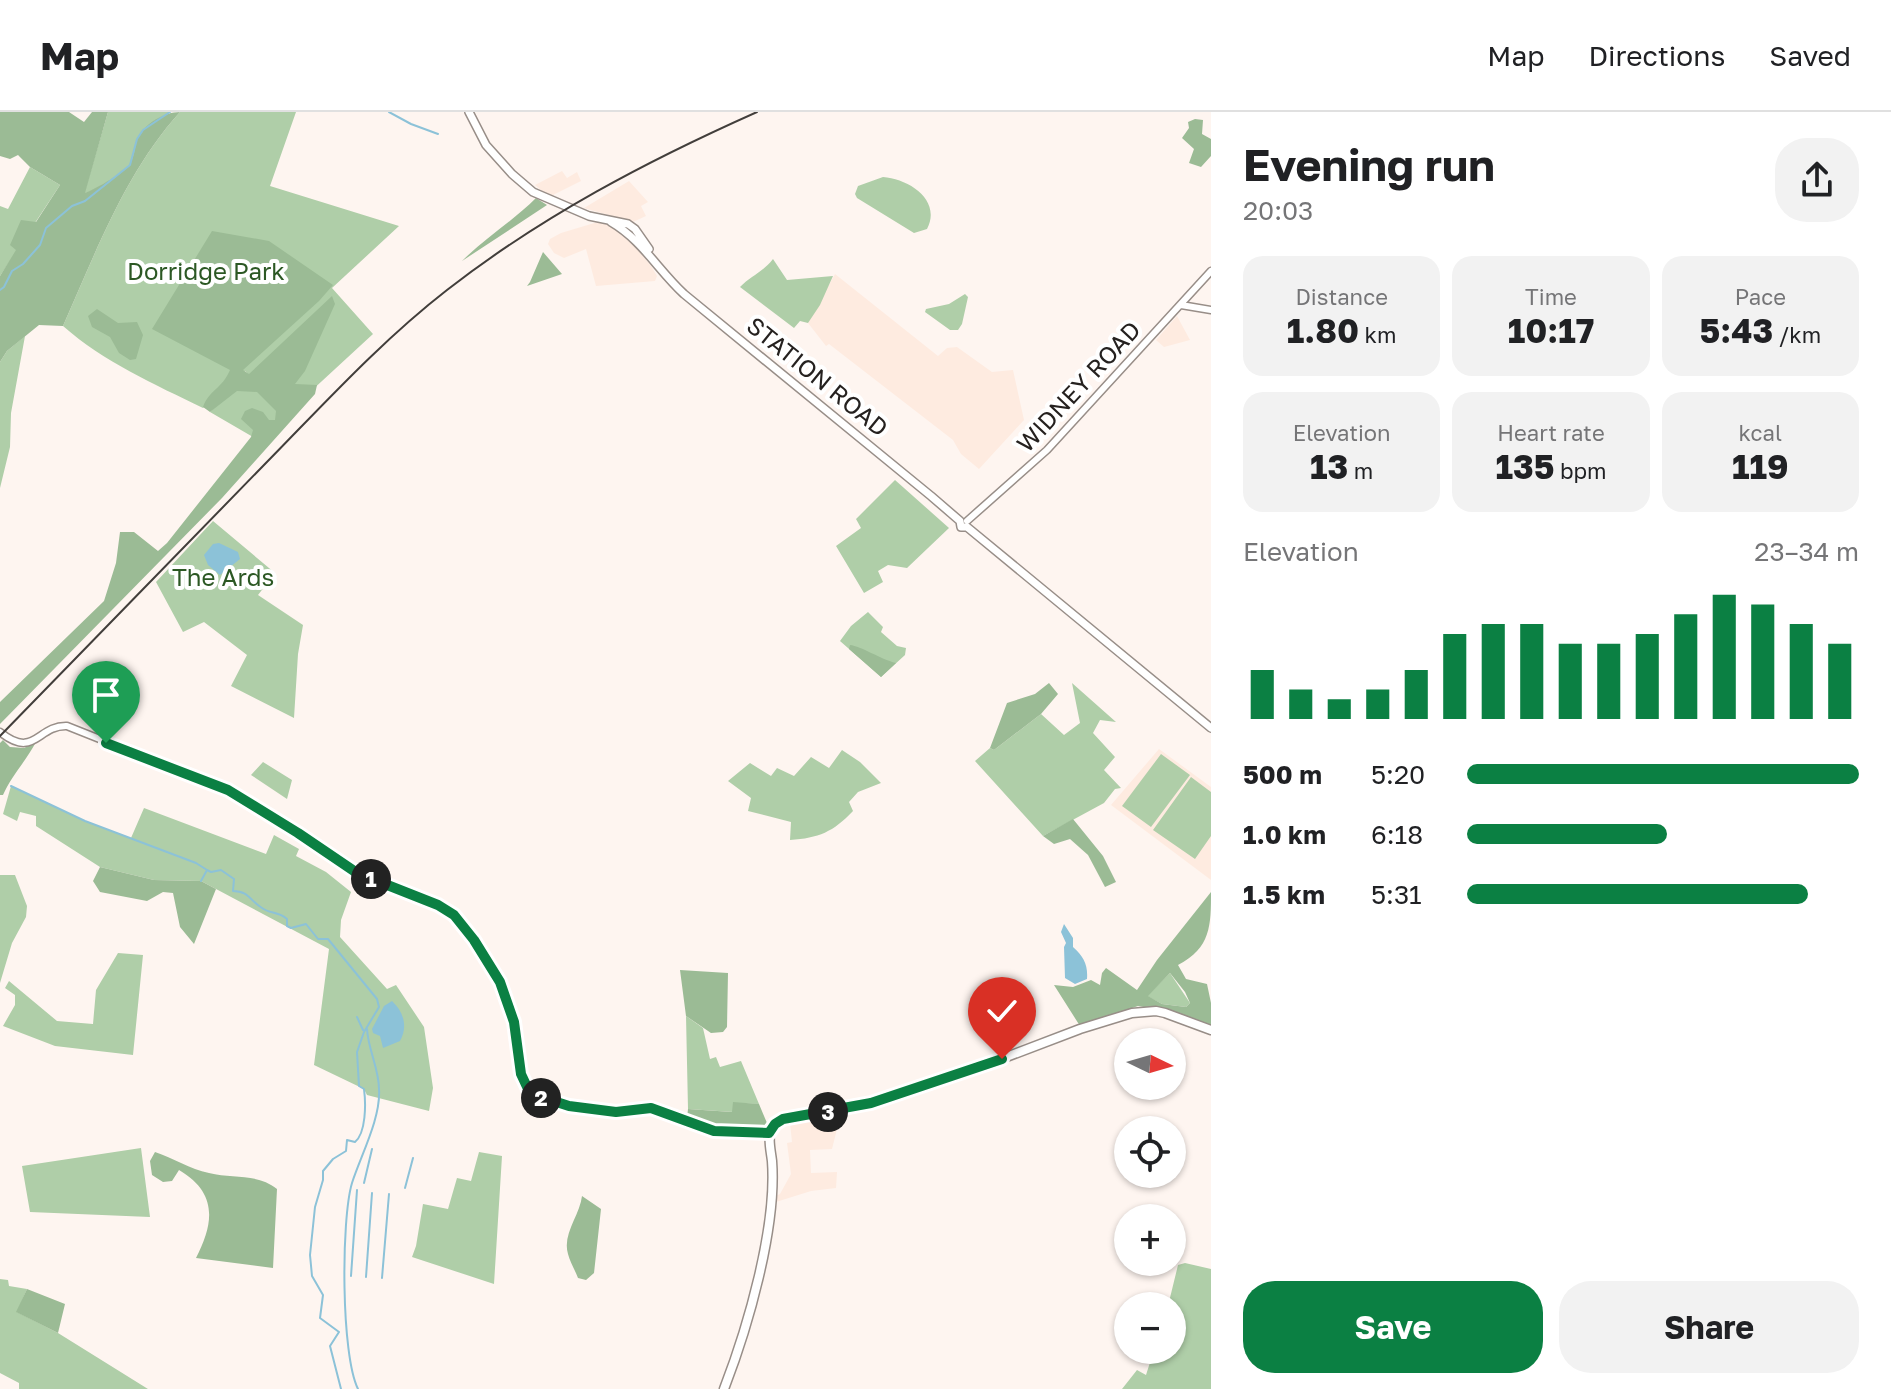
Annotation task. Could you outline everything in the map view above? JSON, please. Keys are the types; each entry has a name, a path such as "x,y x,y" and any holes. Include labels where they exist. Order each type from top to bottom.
{"main road":[{"name":"STATION ROAD","path":"469,112 486,145 524,184 544,198 589,216 611,222 620,221 635,229 653,259 684,294 1211,728"},
{"path":"724,1389 736,1358 757,1281 773,1185 769,1133 775,1124 783,1119 871,1103 1120,1016 1156,1011 1211,1030"}],"street":[{"name":"WIDNEY ROAD","path":"965,523 1050,448 1211,271"},
{"path":"1181,305 1211,310"},
{"path":"0,732 12,741 22,743 46,735 55,727 67,726 228,790 357,873 438,905 454,915 500,982 514,1022 521,1074 528,1089 535,1095 569,1106 616,1112 651,1108 714,1131 769,1133"}],"shaded area":[{"path":"562,171 567,178 577,172 581,181 549,197 535,185"},
{"path":"629,181 648,202 641,206 646,216 633,222 584,208"},
{"path":"601,221 626,235 651,266 657,276 655,281 596,286 586,249 564,258 554,253 548,244 550,239 561,233"},
{"path":"835,274 938,356 947,348 957,347 992,372 1013,370 1024,420 979,469 961,454 953,440 829,344 826,346 808,323"},
{"path":"1177,316 1190,340 1164,347 1156,340"},
{"path":"1159,749 1211,787 1211,880 1111,805"},
{"path":"841,1113 832,1149 810,1150 811,1173 837,1172 836,1188 811,1191 776,1202 775,1196 780,1194 791,1174 787,1143 792,1142 790,1123"}],"green space":[{"path":"0,112 69,112 84,122 92,112 108,112 85,193 128,166 138,137 151,123 162,116 180,112 143,161 128,187 63,326 39,325 7,351 0,362 0,276 16,250 10,245 21,220 36,222 60,185 30,167 18,155 10,159 0,156"},
{"path":"108,112 170,112 154,121 130,165 104,185 84,194"},
{"name":"Dorridge Park","path":"180,112 296,112 270,186 399,226 332,288 373,334 258,440 210,412 248,374 245,371 203,408 112,361 63,326 128,187 143,161"},
{"path":"1203,120 1202,134 1211,139 1211,156 1201,167 1189,163 1194,149 1182,138 1189,128 1188,122"},
{"path":"30,167 60,185 0,276 0,206 8,209"},
{"path":"883,177 903,182 927,200 930,219 927,229 914,233 857,198 858,186"},
{"path":"536,198 547,205 462,261 518,214"},
{"path":"212,231 269,241 333,285 243,370 249,374 332,296 335,304 305,371 295,384 317,385 315,394 222,498 0,724 0,702 104,601 116,563 120,532 134,532 158,551 251,437 253,430 241,419 245,411 252,408 263,412 269,420 275,420 276,411 257,392 237,391 210,412 203,407 230,370 152,329"},
{"path":"543,252 562,274 527,286 530,282"},
{"path":"773,259 787,280 833,276 808,323 800,321 794,328 740,287"},
{"path":"965,294 968,297 958,330 950,330 925,312 926,309 949,304"},
{"path":"97,309 118,323 137,322 143,335 136,359 130,360 119,353 110,337 92,327 88,316"},
{"path":"25,336 11,413 10,447 0,488 0,362 7,351"},
{"path":"895,480 949,528 907,568 888,565 878,571 883,582 864,593 836,546 861,528 856,519"},
{"name":"The Ards","path":"213,521 275,573 258,595 303,625 294,718 231,686 247,655 204,622 183,632 156,582"},
{"path":"868,612 883,627 881,632 897,646 906,648 905,655 881,677 840,641 851,626"},
{"path":"850,645 896,663 881,677 849,649"},
{"path":"1049,683 1058,694 1041,714 994,750 990,748 1007,703 1035,694"},
{"path":"1072,683 1116,722 1100,720 1093,733 1115,757 1104,770 1121,788 1115,789 1104,803 1043,836 975,761 1041,714 1064,735 1080,723"},
{"path":"3,740 10,747 24,748 36,742 3,795 0,795 0,743"},
{"path":"842,750 860,762 881,783 858,792 849,802 853,811 839,824 809,838 790,840 791,822 748,811 751,798 728,781 750,763 771,776 777,768 794,776 811,757 829,768"},
{"path":"1161,754 1190,775 1151,827 1122,806"},
{"path":"263,762 292,780 287,799 251,775"},
{"path":"1191,777 1211,792 1211,836 1195,859 1153,830"},
{"path":"11,786 85,821 131,838 144,808 266,854 274,835 299,849 296,856 326,872 351,892 341,920 340,937 387,989 396,985 424,1027 433,1088 429,1111 367,1095 364,1089 314,1065 329,949 201,881 154,880 100,867 36,826 36,816 20,812 17,821 3,814"},
{"path":"1073,819 1103,856 1116,882 1105,887 1088,855 1070,839 1054,844 1043,836"},
{"path":"100,867 154,880 201,881 216,889 194,944 180,927 173,893 163,892 147,901 100,892 93,881"},
{"path":"0,875 15,875 27,906 26,917 12,943 0,983"},
{"path":"1211,892 1209,925 1203,943 1178,965 1186,979 1207,984 1211,1029 1166,1011 1138,1006 1080,1026 1054,985 1073,987 1091,980 1100,985 1106,968 1137,990","holes":["1170,973 1190,1003 1186,1007 1162,1004 1148,996"]},
{"path":"118,953 143,955 133,1055 55,1046 3,1026 15,1005 15,995 5,988 9,981 57,1021 93,1024 96,990"},
{"path":"680,970 728,973 727,1027 723,1032 711,1033 686,1016"},
{"path":"1170,973 1190,1003 1186,1007 1162,1004 1147,996"},
{"path":"686,1016 703,1028 710,1059 716,1057 720,1067 741,1061 759,1104 733,1103 733,1112 688,1109"},
{"path":"733,1102 759,1104 767,1123 765,1128 714,1128 687,1118 688,1109 732,1112"},
{"path":"141,1148 150,1217 30,1212 22,1166"},
{"path":"155,1152 202,1171 253,1178 277,1189 273,1268 196,1258 209,1221 206,1199 192,1179 179,1170 172,1181 163,1182 152,1175 150,1161"},
{"path":"479,1152 502,1156 494,1284 412,1257 423,1204 448,1209 457,1178 471,1181"},
{"path":"582,1196 601,1209 594,1273 586,1280 578,1278 567,1247"},
{"path":"1186,1263 1211,1269 1211,1389 1122,1389 1137,1370 1146,1375 1150,1364 1186,1364 1186,1292 1171,1292 1175,1276 1186,1276"},
{"path":"0,1279 8,1280 9,1286 27,1289 17,1312 58,1333 148,1389 19,1389 19,1383 0,1373"},
{"path":"27,1289 65,1304 58,1333 16,1312"}],"water":[{"path":"219,543 238,552 240,559 220,575 208,565 204,555 213,544"},
{"path":"1064,924 1087,970 1087,979 1075,984 1065,978 1066,943 1061,932"},
{"path":"392,1001 402,1015 404,1030 400,1041 383,1048 380,1036 372,1029 384,1006"}],"waterway":[{"path":"0,290 12,271 40,245 46,228 130,165 137,139 143,130 170,112"},
{"path":"389,112 438,134"},
{"path":"11,786 85,821 196,863 207,870 201,881"},
{"path":"207,870 221,870 234,879 233,891 243,893 265,910 284,916 287,926 291,928 306,924 318,939 328,939 377,999 379,1007 364,1032 357,1052 359,1086 364,1089 365,1095 363,1125 359,1138 355,1142 347,1140 346,1151 333,1159 323,1171 310,1255 312,1276 323,1295 320,1318 339,1332 330,1346 341,1389"},
{"path":"357,1017 363,1030"},
{"path":"358,1389 348,1348 344,1287 348,1201 379,1100 379,1082 367,1029"},
{"path":"364,1183 372,1149"},
{"path":"405,1188 413,1158"},
{"path":"351,1276 357,1190"},
{"path":"366,1277 372,1193"},
{"path":"382,1278 389,1194"}],"railway":[{"path":"0,736 329,398 422,310 483,263 558,214 636,170 757,112"}],"route":[{"path":"106,743 228,790 357,873 438,905 454,915 500,982 514,1022 522,1079 531,1092 544,1100 616,1112 646,1107 714,1131 769,1133 783,1119 871,1103 1002,1059"}]}
